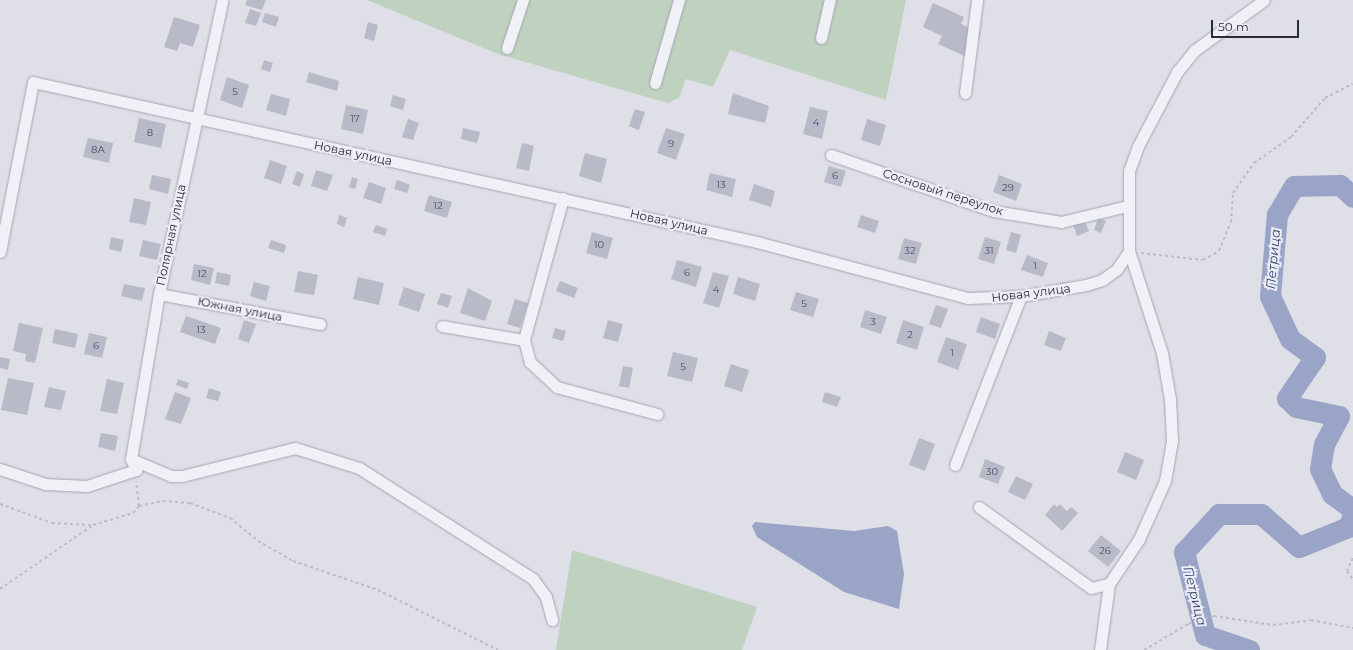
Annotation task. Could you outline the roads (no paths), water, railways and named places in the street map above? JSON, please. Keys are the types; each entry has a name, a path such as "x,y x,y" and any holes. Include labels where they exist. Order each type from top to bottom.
{"street":[{"path":"507,48 523,0"},
{"path":"655,83 679,0"},
{"path":"821,38 830,0"},
{"path":"965,93 977,0"},
{"path":"1100,650 1109,584 1139,539 1165,481 1172,441 1170,398 1162,353 1129,251 1127,206 1129,171 1138,146 1177,72 1195,50 1264,0"},
{"name":"Полярная улица","path":"134,464 159,294 222,2"},
{"name":"Новая улица","path":"0,252 33,82 757,242 968,298 1021,296 1102,280 1117,269 1129,251"},
{"name":"Сосновый переулок","path":"831,155 994,211 1061,222 1127,206"},
{"path":"563,198 524,340 530,362 557,387 657,414"},
{"name":"Южная улица","path":"159,294 320,324"},
{"path":"955,465 1021,296"},
{"path":"442,326 524,340"},
{"path":"0,469 44,484 87,486 134,464 171,476 182,476 295,448 359,468 533,579 546,597 552,620"},
{"path":"979,507 1092,588 1109,584"}],"water":[{"path":"755,522 854,531 888,526 897,531 904,574 899,609 844,592 757,537 752,526"}],"waterway":[{"name":"Петрица","path":"1353,197 1340,185 1294,186 1277,214 1270,296 1290,339 1315,357 1287,398 1296,407 1339,416 1324,444 1320,469 1332,494 1353,509"},
{"name":"Петрица","path":"1249,650 1205,635 1184,552 1219,514 1261,514 1299,547 1348,527 1353,515"}]}
